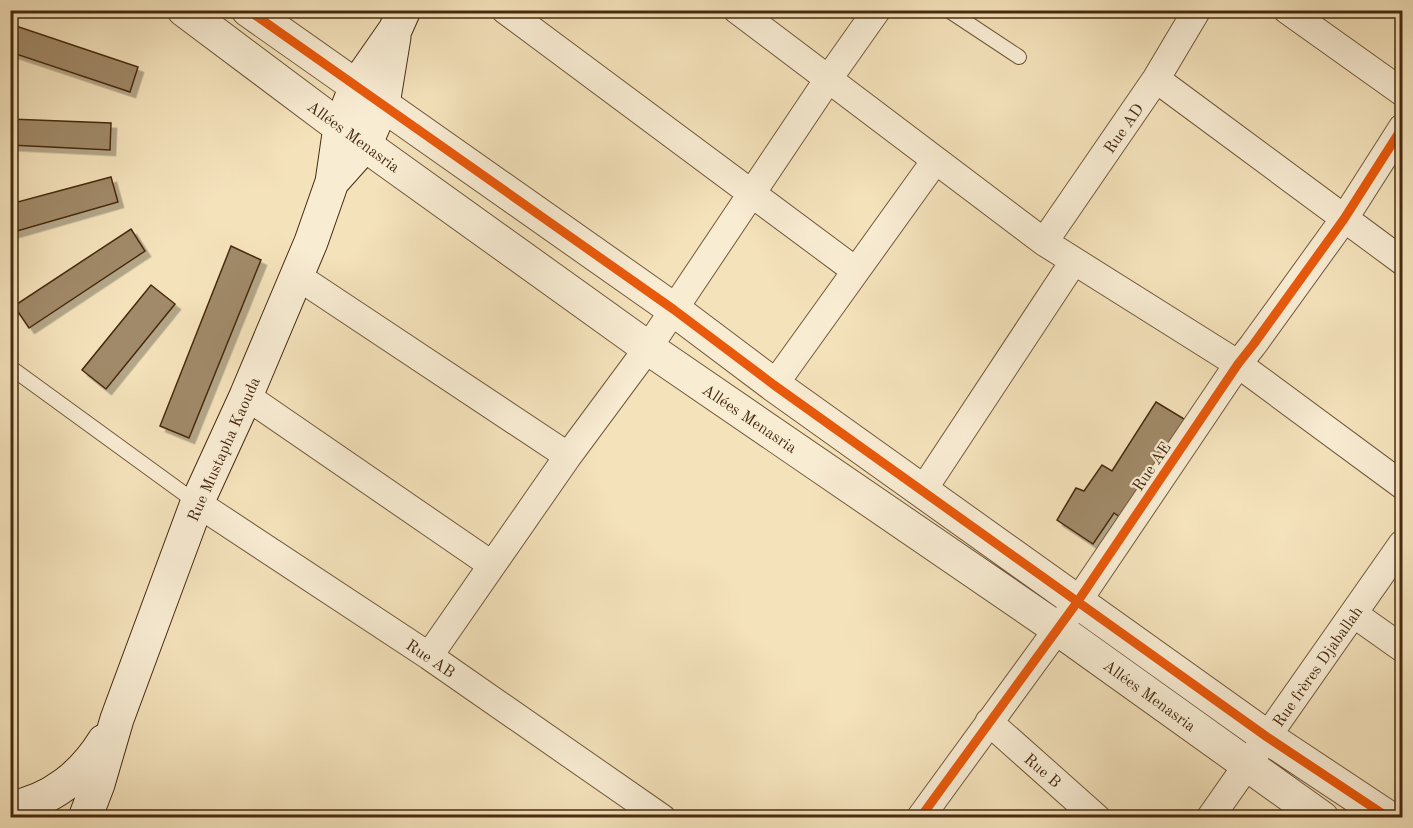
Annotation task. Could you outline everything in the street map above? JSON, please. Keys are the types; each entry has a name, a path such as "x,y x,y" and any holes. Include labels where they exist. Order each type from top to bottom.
{"street":[{"name":"Allées Menasria","path":"184,10 353,136 648,348 1058,629 1322,818"},
{"path":"249,10 673,309 774,385 1267,737 1389,818"},
{"path":"505,10 856,271"},
{"path":"737,10 1044,242 1238,364 1402,485"},
{"path":"429,656 568,456 648,348 877,10"},
{"name":"Rue AD","path":"1044,242 1156,79 1197,10"},
{"path":"1287,10 1402,92"},
{"name":"Rue Mustapha Kaouda","path":"353,136 356,86 400,20"},
{"name":"Rue Mustapha Kaouda","path":"117,718 197,503 297,276 332,182 353,136 383,104 400,20"},
{"path":"1156,79 1402,261"},
{"name":"Rue AE","path":"920,818 1078,601 1238,364 1344,219 1402,128"},
{"path":"774,385 935,161"},
{"path":"923,490 1074,261"},
{"path":"297,276 568,456"},
{"path":"246,396 492,565"},
{"name":"Rue AB","path":"197,503 429,656 662,818"},
{"name":"Rue frères Djaballah","path":"1210,818 1402,544"},
{"path":"1354,614 1402,648"},
{"path":"10,808 42,798 58,790 76,776 88,764 117,718"},
{"path":"85,818 98,784 117,718"},
{"name":"Rue B","path":"989,722 1097,818"}],"lane":[{"path":"948,10 1019,57"},
{"path":"10,367 197,503"}],"building":[{"path":"10,24 138,67 130,92 10,52"},
{"path":"10,119 111,123 110,150 10,145"},
{"path":"111,177 118,202 10,233 10,204"},
{"path":"131,229 145,251 29,328 14,306"},
{"path":"231,246 261,260 189,438 160,426"},
{"path":"151,285 175,304 106,389 82,370"},
{"path":"1156,402 1194,425 1127,522 1114,513 1093,544 1057,520 1076,488 1084,491 1102,465 1112,471"}],"cycle path":[{"path":"248,10 673,309 774,385 1267,737 1389,818"},
{"path":"920,818 1078,601 1238,364 1344,219 1402,128"}]}
